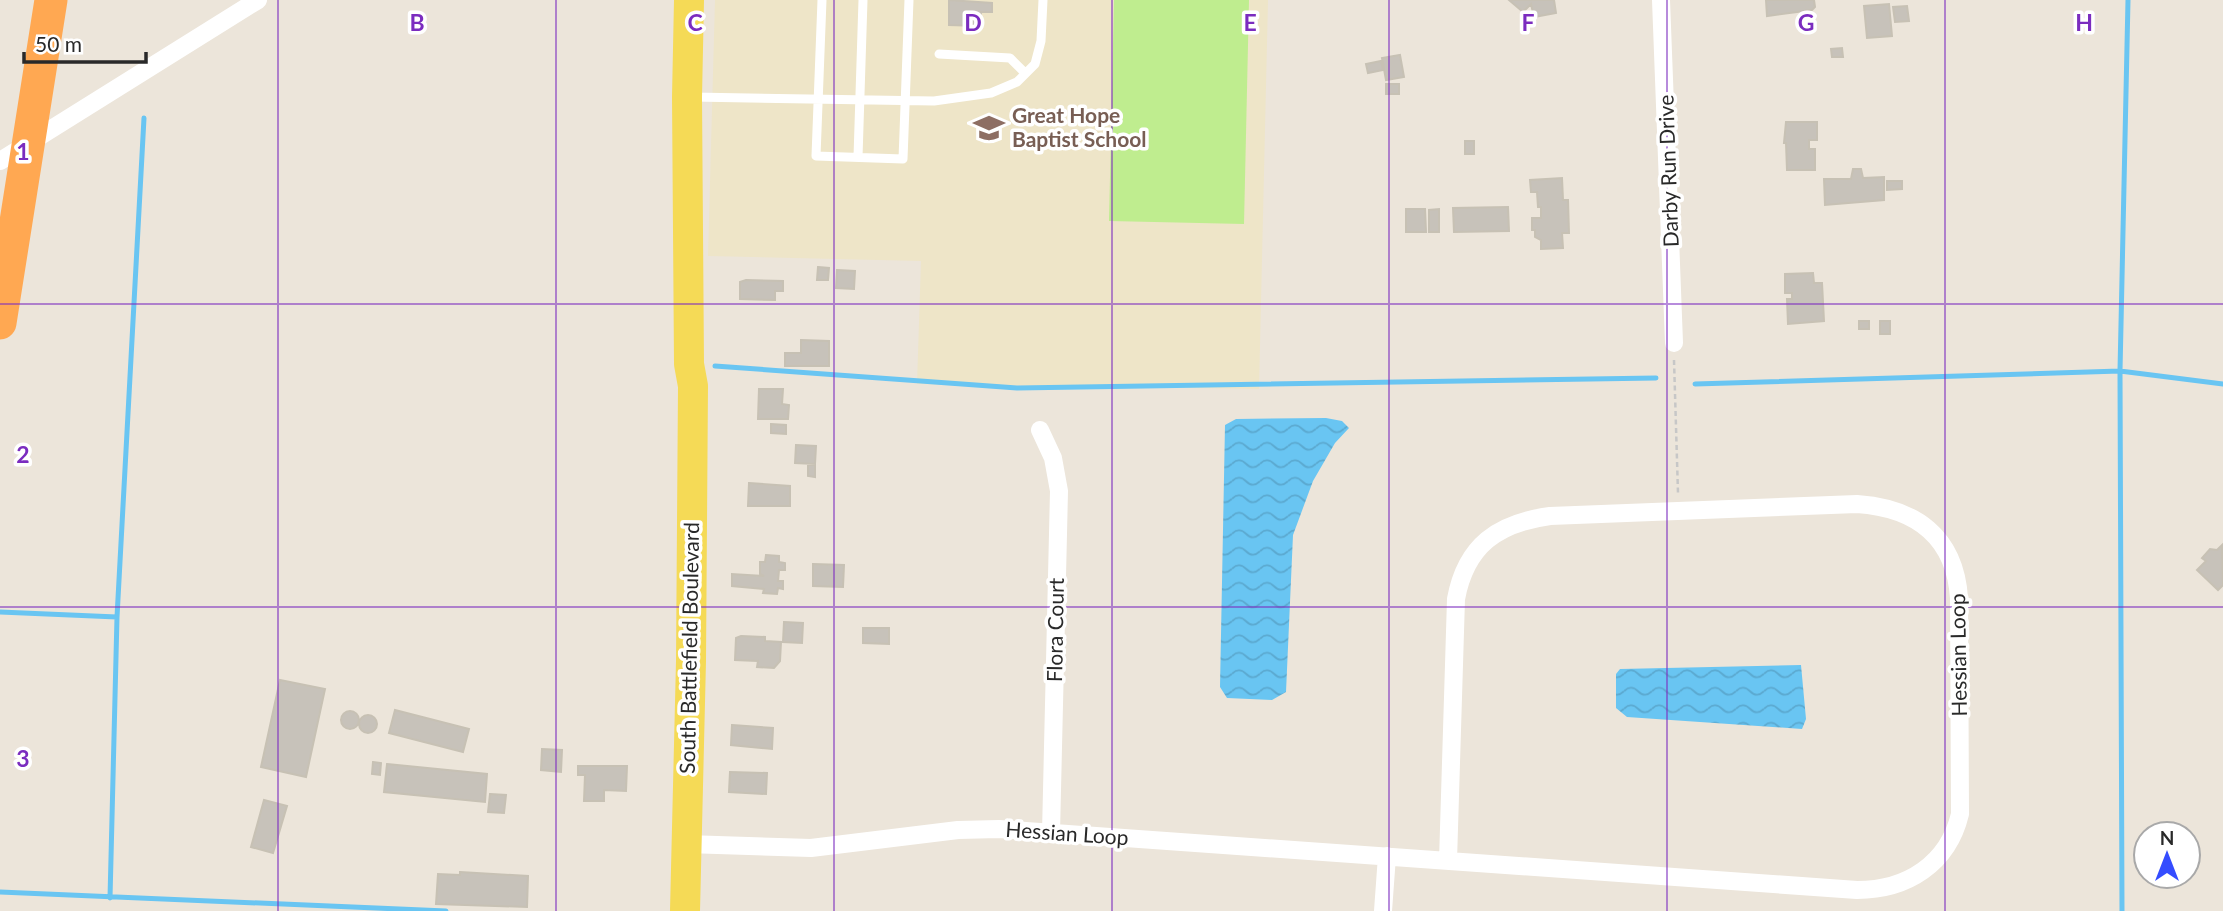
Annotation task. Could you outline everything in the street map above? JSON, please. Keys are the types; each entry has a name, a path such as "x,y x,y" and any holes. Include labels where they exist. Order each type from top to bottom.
{"highway":[{"path":"0,323 51,0"}],"main road":[{"name":"South Battlefield Boulevard","path":"685,911 691,661 693,386 701,362 696,97 689,0"},
{"name":"South Battlefield Boulevard","path":"696,97 710,0"}],"street":[{"path":"0,161 258,0"},
{"name":"Darby Run Drive","path":"1661,0 1674,342"},
{"name":"Flora Court","path":"1040,430 1056,468 1059,491 1051,833"},
{"name":"Hessian Loop","path":"686,844 811,848 978,829 1873,890 1913,878 1932,864 1946,847 1958,823 1961,796 1959,598 1955,568 1935,535 1919,521 1900,511 1879,506 1532,519 1502,529 1472,556 1461,578 1456,599 1448,861"},
{"path":"1383,911 1387,856"}],"lane":[{"path":"821,0 816,156 903,159 909,0"},
{"path":"858,157 863,0"},
{"path":"696,97 946,100 991,93 1017,82 1035,64 1041,41 1043,0"},
{"path":"939,54 1010,58 1025,73"}],"path":[{"path":"1674,342 1679,512"}],"shaded area":[{"name":"Great Hope Baptist School","path":"715,0 1268,0 1259,389 917,384 921,261 708,256"}],"green space":[{"path":"1114,0 1249,0 1244,224 1109,221"}],"water":[{"path":"1326,418 1342,421 1349,428 1335,443 1313,481 1293,535 1286,692 1272,700 1227,698 1220,687 1225,425 1236,419"},
{"path":"1801,665 1806,719 1802,729 1627,717 1616,708 1616,674 1620,669"}],"building":[{"path":"949,0 992,3 992,12 981,12 980,26 949,25"},
{"path":"1509,0 1554,0 1556,13 1534,17 1531,4 1523,12"},
{"path":"1766,0 1814,0 1815,7 1812,10 1767,16"},
{"path":"1889,4 1892,36 1867,38 1864,6"},
{"path":"1907,6 1909,21 1895,22 1893,7"},
{"path":"1842,48 1843,57 1832,57 1831,49"},
{"path":"1400,55 1404,77 1386,80 1382,58"},
{"path":"1381,61 1383,70 1368,73 1366,64"},
{"path":"1386,84 1399,84 1399,94 1386,94"},
{"path":"1786,122 1817,122 1817,140 1809,140 1809,149 1815,149 1815,170 1787,170 1784,143"},
{"path":"1465,141 1474,141 1474,154 1465,154"},
{"path":"1853,169 1861,169 1863,178 1884,177 1884,200 1825,205 1824,179 1851,179"},
{"path":"1562,178 1563,200 1568,200 1569,233 1562,233 1563,248 1541,249 1541,240 1535,237 1535,230 1532,230 1532,218 1541,218 1541,207 1538,207 1537,192 1531,192 1530,180"},
{"path":"1887,181 1902,181 1902,189 1887,190"},
{"path":"1508,207 1509,231 1454,232 1453,208"},
{"path":"1406,209 1425,209 1426,232 1406,232"},
{"path":"1439,209 1439,232 1429,232 1429,210"},
{"path":"818,267 829,268 828,280 817,280"},
{"path":"837,270 855,271 854,289 836,288"},
{"path":"1813,273 1814,283 1822,283 1824,321 1788,324 1787,299 1792,299 1792,293 1785,293 1785,274"},
{"path":"783,281 783,291 775,291 775,300 740,299 740,282"},
{"path":"1859,321 1869,321 1869,329 1859,329"},
{"path":"1880,321 1890,321 1890,334 1880,334"},
{"path":"801,340 829,341 829,366 785,366 785,353 801,353"},
{"path":"759,389 783,389 782,404 789,405 788,419 758,419"},
{"path":"771,424 786,425 786,434 771,433"},
{"path":"796,445 816,446 815,464 795,463"},
{"path":"808,465 815,465 815,477 808,476"},
{"path":"749,483 790,486 790,506 748,506"},
{"path":"2222,545 2223,585 2218,590 2197,570 2206,561 2202,558 2210,549 2217,550"},
{"path":"766,555 779,556 779,562 785,563 785,570 779,570 778,581 783,581 783,589 778,588 777,594 763,593 764,589 732,586 732,574 764,576 760,574 760,562 765,562"},
{"path":"813,564 844,565 843,587 813,586"},
{"path":"784,622 803,623 802,643 783,642"},
{"path":"863,628 889,628 889,644 863,643"},
{"path":"765,637 765,641 781,642 780,661 774,668 757,667 758,661 735,660 736,638"},
{"path":"280,680 325,689 306,777 261,767"},
{"path":"395,710 469,729 463,752 389,733"},
{"path":"346,711 354,711 359,720 357,727 346,729 341,724 341,716"},
{"path":"368,715 374,718 377,724 374,730 368,733 362,730 359,724 362,718"},
{"path":"732,725 773,728 772,749 731,745"},
{"path":"542,749 562,750 561,772 541,770"},
{"path":"373,762 381,763 380,775 372,774"},
{"path":"387,764 487,774 485,802 384,792"},
{"path":"578,766 627,766 626,791 604,790 604,801 584,801 585,775 578,775"},
{"path":"730,772 767,773 766,794 729,792"},
{"path":"490,794 506,795 504,813 488,812"},
{"path":"264,800 287,806 273,853 251,847"},
{"path":"460,872 528,876 527,907 436,904 438,874 460,875"}],"waterway":[{"path":"2122,911 2120,371 2128,0"},
{"path":"110,898 117,617 144,118"},
{"path":"715,366 1017,388 1656,378"},
{"path":"1695,384 2120,371 2223,384"},
{"path":"0,612 117,617"},
{"path":"0,892 446,911"}],"place":[{"name":"Great Hope Baptist School","path":"989,128"}]}
